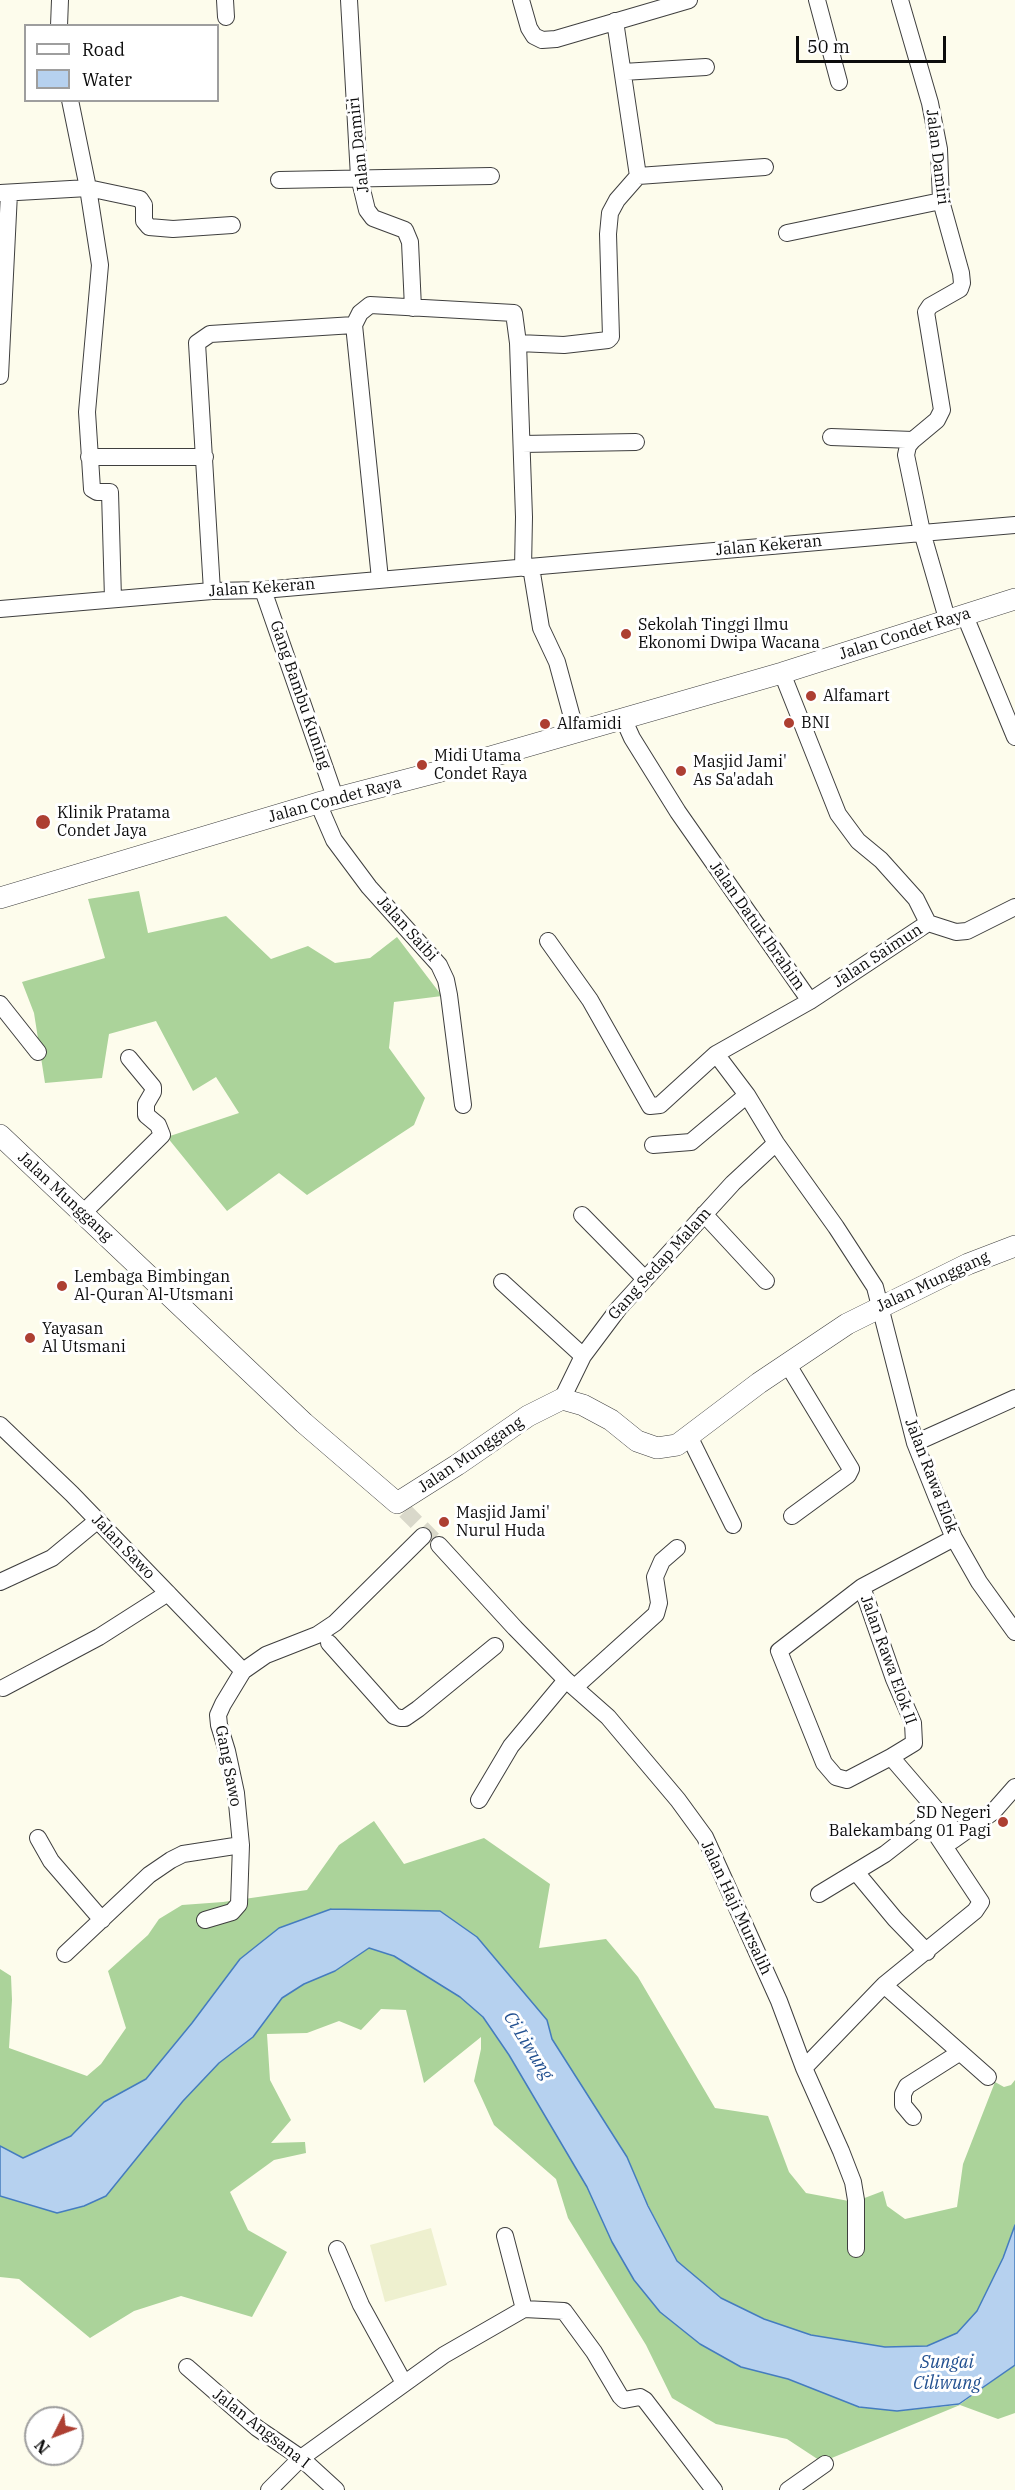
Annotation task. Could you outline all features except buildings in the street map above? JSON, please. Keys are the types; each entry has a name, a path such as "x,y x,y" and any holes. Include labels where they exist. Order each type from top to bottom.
{"street":[{"path":"58,24 60,0"},
{"name":"Jalan Damiri","path":"349,0 359,177 367,210 373,218 405,230 410,243 413,308"},
{"path":"521,0 529,28 534,36 542,40 556,39 689,0"},
{"path":"817,0 839,82"},
{"name":"Jalan Damiri","path":"900,0 935,127 939,149 941,201 962,283 960,289 930,306 926,312 942,410 937,420 913,440"},
{"path":"615,21 638,176"},
{"path":"623,72 706,67"},
{"path":"70,102 88,188 100,265 87,412 92,489 96,492 110,492 113,599"},
{"path":"518,342 564,345 608,340 611,337 608,234 610,213 617,200 638,176 765,167"},
{"path":"279,180 491,176"},
{"path":"0,376 5,193 88,188 140,199 144,205 144,221 150,227 173,229 232,225"},
{"path":"787,233 941,201"},
{"path":"380,579 354,325 360,313 370,305 514,313 518,342 527,567 541,628 557,663 576,732"},
{"path":"212,591 197,343 202,337 221,333 354,325"},
{"path":"831,437 913,440"},
{"path":"913,440 908,446 906,455 922,532 956,619 1015,737"},
{"path":"522,444 636,442"},
{"path":"89,457 205,457"},
{"name":"Jalan Kekeran","path":"0,609 212,591 263,590 1015,525"},
{"name":"Gang Bambu Kuning","path":"263,590 327,802"},
{"name":"Jalan Condet Raya","path":"0,898 327,802 782,673 1015,599"},
{"path":"782,673 838,814 858,841 881,861 916,899 928,923"},
{"name":"Jalan Datuk Ibrahim","path":"548,941 590,1000 650,1106 660,1105 717,1054 810,1001 678,812 632,738 623,718"},
{"name":"Jalan Saibi","path":"327,802 334,840 355,868 439,965 446,980 463,1105"},
{"name":"Jalan Saimun","path":"810,1001 928,923 956,932 967,931 1015,907"},
{"path":"0,1004 38,1052"},
{"path":"717,1054 747,1095 776,1143 836,1227 875,1287 881,1306"},
{"path":"82,1213 162,1135 158,1125 146,1115 146,1104 153,1092 153,1087 129,1058"},
{"path":"653,1145 691,1142 747,1095"},
{"name":"Jalan Munggang","path":"0,1135 304,1423 401,1507 528,1416 562,1399 583,1405 611,1420 637,1441 657,1448 677,1445 759,1383 847,1324 968,1264 1015,1246"},
{"name":"Gang Sedap Malam","path":"562,1399 583,1356 644,1278 704,1214 776,1143"},
{"path":"704,1214 765,1281"},
{"path":"582,1215 644,1278"},
{"path":"502,1282 583,1356"},
{"name":"Jalan Rawa Elok","path":"881,1306 915,1443 954,1538 979,1582 1014,1630"},
{"path":"788,1365 851,1469 848,1475 792,1516"},
{"path":"915,1443 1015,1398"},
{"name":"Jalan Sawo","path":"0,1425 98,1520 243,1671"},
{"path":"689,1436 732,1525"},
{"path":"0,1582 52,1558 98,1520"},
{"name":"Gang Sawo","path":"205,1920 232,1912 239,1904 241,1845 236,1793 218,1715 243,1671 266,1655 317,1635 335,1623 423,1536"},
{"name":"Jalan Rawa Elok II","path":"891,1757 914,1743 913,1722 894,1679 862,1587 954,1538"},
{"name":"Jalan Haji Mursalih","path":"439,1545 504,1638 570,1684 608,1717 705,1837 779,2001 804,2068 853,2182 856,2200 856,2249"},
{"path":"479,1800 511,1746 570,1684 656,1614 659,1602 655,1577 662,1561 677,1548"},
{"path":"804,2068 884,1985 975,1911 981,1902 944,1847 933,1817 891,1757 847,1780 836,1777 824,1763 779,1651 862,1587"},
{"path":"3,1688 99,1637 168,1593"},
{"path":"330,1643 394,1716 405,1718 504,1638"},
{"path":"944,1847 993,1812 1015,1787"},
{"path":"933,1817 959,1836"},
{"path":"819,1894 856,1872 933,1817"},
{"path":"38,1838 51,1861 102,1920"},
{"path":"65,1954 149,1875 171,1860 183,1854 241,1845"},
{"path":"856,1872 895,1919 927,1952"},
{"path":"884,1985 987,2077"},
{"path":"913,2117 903,2105 903,2094 907,2086 959,2052"},
{"path":"505,2236 524,2309"},
{"path":"337,2249 362,2305 404,2383"},
{"path":"269,2490 301,2458 404,2383 444,2355 524,2309 564,2311 594,2352 620,2396 624,2400 640,2397 645,2400 714,2490"},
{"name":"Jalan Angsana I","path":"187,2367 257,2427 301,2458 336,2490"},
{"path":"795,2486 825,2464"}],"green space":[{"path":"139,891 148,933 226,916 271,959 308,946 335,963 370,958 397,937 442,996 394,1002 389,1048 425,1098 414,1125 307,1195 279,1173 227,1211 167,1137 239,1113 216,1077 193,1091 156,1021 109,1034 102,1078 45,1083 34,1013 22,982 105,958 88,899"},
{"path":"374,1821 404,1864 484,1838 550,1884 539,1948 606,1939 638,1977 715,2108 768,2116 789,2172 806,2193 854,2202 883,2191 887,2206 905,2219 957,2207 963,2164 995,2082 1004,2087 1011,2085 1015,2080 1015,2225 1003,2258 977,2311 957,2333 927,2346 885,2347 811,2335 764,2319 721,2298 677,2261 649,2207 627,2157 552,2039 547,2020 477,1937 440,1911 331,1909 240,1959 199,2015 146,2079 104,2102 71,2136 23,2158 0,2146 0,1969 11,1976 9,2048 87,2076 101,2064 126,2028 108,1971 148,1935 159,1919 182,1905 223,1902 307,1890 339,1845"},
{"path":"369,1948 394,1956 460,1997 483,2017 509,2055 587,2187 612,2242 741,2367 788,2379 859,2407 897,2411 959,2405 1015,2365 1015,2413 998,2419 960,2405 822,2462 787,2439 716,2424 672,2398 646,2345 568,2218 556,2179 494,2125 474,2081 481,2049 481,2037 424,2083 406,2010 381,2009 361,2030 339,2021 307,2033 267,2034 270,2080 291,2120 271,2143 305,2142 306,2153 274,2160 230,2192 248,2230 287,2252 252,2317 181,2296 134,2311 90,2338 19,2279 0,2277 0,2196 57,2213 106,2196 183,2101 219,2063 253,2037 282,1998 304,1984 335,1971"},
{"path":"431,2228 447,2285 385,2302 370,2245"}],"water":[{"path":"331,1909 440,1911 477,1937 547,2020 552,2039 627,2157 648,2206 677,2261 721,2298 764,2319 811,2335 885,2347 927,2346 957,2333 977,2311 1003,2258 1015,2225 1015,2365 959,2404 897,2411 859,2407 788,2379 741,2367 700,2344 660,2312 634,2280 612,2242 587,2187 509,2055 483,2017 460,1997 394,1956 369,1948 335,1971 304,1984 282,1998 253,2037 219,2063 183,2101 106,2196 84,2206 57,2213 0,2196 0,2146 23,2158 71,2136 104,2102 146,2079 240,1959 279,1928"}],"tunnel":[{"path":"405,1511 439,1545"}],"place":[{"name":"Sekolah Tinggi Ilmu Ekonomi Dwipa Wacana","path":"626,634"},
{"name":"Alfamart","path":"811,696"},
{"name":"BNI","path":"789,723"},
{"name":"Alfamidi","path":"545,724"},
{"name":"Midi Utama Condet Raya","path":"422,765"},
{"name":"Masjid Jami' As Sa'adah","path":"681,771"},
{"name":"Klinik Pratama Condet Jaya","path":"43,822"},
{"name":"Lembaga Bimbingan Al-Quran Al-Utsmani","path":"62,1286"},
{"name":"Yayasan Al Utsmani","path":"30,1338"},
{"name":"Masjid Jami' Nurul Huda","path":"444,1522"},
{"name":"SD Negeri Balekambang 01 Pagi","path":"1003,1822"}],"water label":[{"name":"Ci Liwung","path":"528,2046"},
{"name":"Sungai Ciliwung","path":"947,2373"}]}
